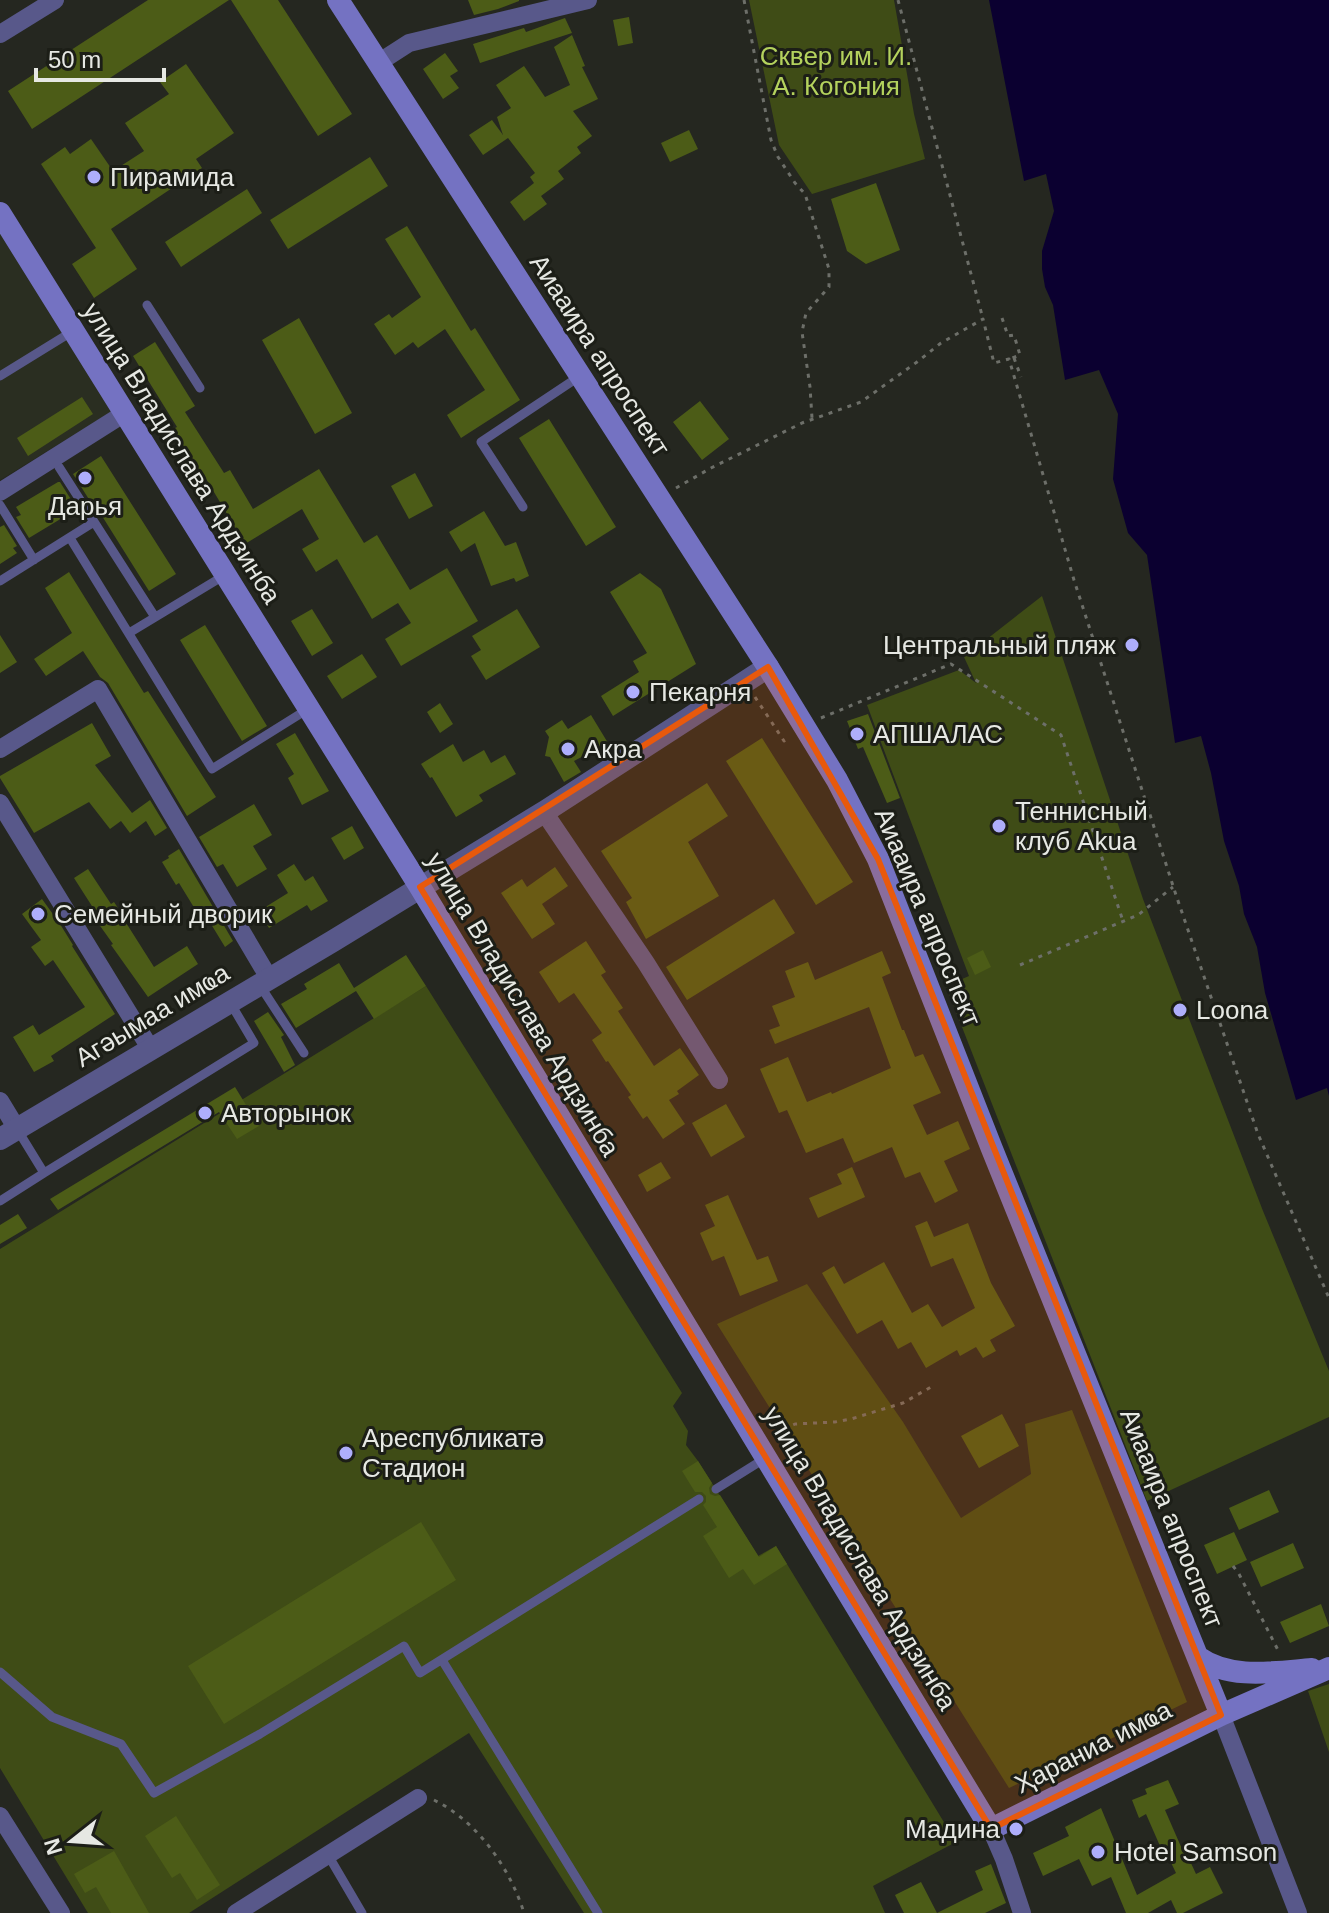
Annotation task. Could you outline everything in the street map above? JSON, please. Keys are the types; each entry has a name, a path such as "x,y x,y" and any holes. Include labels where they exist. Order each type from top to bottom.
{"main road":[{"name":"Аиааира апроспект","path":"338,0 768,667 837,780 878,859 1221,1715"},
{"name":"улица Владислава Ардзинба","path":"0,213 420,887 991,1829"},
{"path":"1198,1657 1209,1665 1236,1672 1329,1668"},
{"name":"Ҳараниа имҩа","path":"991,1829 1221,1715 1329,1668"}],"street":[{"path":"0,34 55,0"},
{"path":"378,63 409,43 588,0"},
{"path":"0,492 125,413"},
{"name":"Агәымаа имҩа","path":"9,1134 544,812 768,667"},
{"path":"0,749 98,689 264,981"},
{"path":"0,803 150,1048"},
{"path":"544,812 646,963 719,1080"},
{"path":"0,1101 9,1134"},
{"path":"1221,1715 1298,1913"},
{"path":"236,1913 418,1798"},
{"path":"0,1816 61,1913"},
{"path":"991,1829 1022,1913"}],"lane":[{"path":"147,305 200,388"},
{"path":"0,376 73,331"},
{"path":"523,507 481,442 580,376"},
{"path":"59,467 155,617"},
{"path":"0,505 34,560"},
{"path":"0,581 94,522"},
{"path":"70,538 212,769 309,709"},
{"path":"129,633 225,575"},
{"path":"264,981 304,1053"},
{"path":"0,1201 254,1043 229,1001"},
{"path":"9,1134 44,1173"},
{"path":"716,1489 762,1450"},
{"path":"0,1672 52,1717 121,1744 154,1793 260,1734 404,1646 420,1673 699,1499"},
{"path":"442,1660 598,1913"},
{"path":"328,1855 362,1913"}],"path":[{"path":"744,0 771,140 778,157 805,194 829,269 829,287 806,313 802,332 812,420"},
{"path":"898,0 994,363 1020,355 1014,335 1008,336 1002,318"},
{"path":"659,498 711,468 812,420 861,402 941,343 983,319"},
{"path":"1011,358 1021,377"},
{"path":"1011,358 1074,580 1173,887 1258,1134 1329,1298"},
{"path":"745,682 784,741 820,718 951,664 1061,735 1123,921"},
{"path":"1020,965 1138,915 1173,887"},
{"path":"762,1450 795,1424 843,1421 903,1403 931,1387"},
{"path":"1233,1566 1289,1671"},
{"path":"418,1798 444,1804 484,1839 505,1871 524,1913"}],"highlighted area":[{"path":"768,667 878,859 1221,1715 991,1829 420,887"}],"shaded area":[{"path":"989,0 1329,0 1329,1096 1327,1088 1296,1100 1265,993 1257,947 1244,914 1239,886 1224,841 1201,736 1175,743 1147,555 1128,533 1113,479 1118,414 1099,370 1065,380 1053,305 1042,269 1042,251 1054,211 1046,174 1024,181"},
{"path":"0,224 116,409 0,480"}],"green space":[{"name":"Сквер им. И. А. Когония","path":"749,0 894,0 925,159 812,194 779,145"},
{"path":"1042,596 1143,899 1263,1211 1329,1371 1329,1417 1147,1501 946,986 969,976 867,705 959,670 976,683 964,657"},
{"name":"Ареспубликатә Стадион","path":"426,986 682,1393 673,1406 688,1431 686,1445 758,1556 776,1546 956,1842 873,1886 885,1913 584,1913 469,1733 189,1913 88,1913 0,1768 0,1249"},
{"path":"807,1284 903,1422 961,1518 1031,1474 1025,1424 1072,1410 1187,1702 1009,1788 717,1324"},
{"path":"1329,1684 1329,1752 1308,1691"}],"building":[{"path":"148,0 229,0 32,129 8,91"},
{"path":"231,0 278,0 352,114 318,136"},
{"path":"468,0 519,0 519,1 474,15"},
{"path":"629,17 633,43 618,46 613,20"},
{"path":"565,18 572,33 480,63 473,44 524,28 526,32"},
{"path":"572,35 585,66 582,67 598,99 573,111 592,136 577,147 581,153 558,171 564,179 541,196 547,204 524,221 510,202 534,183 530,177 535,173 508,138 483,155 469,135 492,120 503,135 497,117 511,108 496,85 524,66 545,97 570,85 554,47"},
{"path":"445,53 458,71 450,76 459,88 443,99 423,69"},
{"path":"186,64 234,133 196,159 202,168 111,229 137,269 94,298 72,264 96,248 41,164 65,147 70,154 91,139 113,171 144,151 125,123 169,94 160,82"},
{"path":"689,130 698,149 670,162 661,143"},
{"path":"370,157 388,186 288,249 270,220"},
{"path":"876,183 900,250 866,264 847,251 831,199"},
{"path":"247,189 262,213 181,267 165,242"},
{"path":"407,226 471,331 475,328 520,400 461,438 447,415 485,390 445,329 418,348 413,342 395,355 374,324 389,314 392,318 421,297 385,239"},
{"path":"299,318 352,413 315,434 262,340"},
{"path":"155,342 195,406 185,412 224,473 230,470 253,509 319,469 364,543 377,535 410,590 447,568 478,621 401,666 385,639 411,623 398,603 372,619 337,559 316,572 302,549 319,539 302,509 245,544 173,429 177,427 133,356"},
{"path":"82,397 93,414 28,456 17,438"},
{"path":"700,401 729,439 702,460 673,422"},
{"path":"549,419 616,527 586,546 519,438"},
{"path":"101,456 176,574 149,591 73,474"},
{"path":"415,473 433,506 409,519 391,486"},
{"path":"58,482 77,509 29,538 16,517 21,515 16,507"},
{"path":"484,511 505,546 516,542 529,576 516,582 514,578 491,586 475,543 461,552 449,532"},
{"path":"4,525 17,546 13,548 17,553 0,564 0,527"},
{"path":"69,572 144,693 148,691 216,797 187,816 108,683 100,677 83,651 46,676 34,659 72,633 45,588"},
{"path":"640,573 661,589 696,664 613,716 601,696 639,672 633,661 647,653 610,592"},
{"path":"312,609 333,643 312,656 291,621"},
{"path":"517,609 540,647 486,680 471,656 481,650 472,636"},
{"path":"205,625 267,726 242,741 180,640"},
{"path":"0,635 17,662 0,673"},
{"path":"362,654 377,677 342,699 327,676"},
{"path":"440,703 453,724 440,733 427,712"},
{"path":"868,714 900,798 887,803 863,747 858,749 847,721"},
{"path":"591,715 608,743 574,761 581,772 564,782 550,757 545,756 549,737 545,731 562,720 568,729"},
{"path":"92,723 111,756 95,765 132,813 150,800 167,828 155,836 146,821 130,833 121,821 110,829 89,802 34,833 0,778"},
{"path":"295,733 329,791 302,805 288,778 294,774 276,744"},
{"path":"762,738 853,882 816,905 726,761"},
{"path":"453,744 463,762 484,750 491,763 505,755 516,774 479,795 483,801 456,817 421,764"},
{"path":"707,783 728,816 688,842 719,896 646,939 626,902 632,898 601,851"},
{"path":"254,804 272,835 253,846 267,869 237,887 223,864 217,867 199,837"},
{"path":"352,826 364,848 344,860 331,838"},
{"path":"179,849 233,941 225,947 203,911 198,914 162,862"},
{"path":"294,864 305,881 313,876 328,901 311,911 307,905 269,928 259,911 288,893 277,875"},
{"path":"555,867 568,886 542,904 555,924 532,939 501,893 522,879 527,887"},
{"path":"88,869 111,904 114,902 154,967 187,946 198,964 148,997 111,945 93,916 97,914 74,878"},
{"path":"42,899 115,1014 51,1056 54,1061 34,1072 13,1037 33,1025 39,1035 85,1007 53,960 45,966 31,947 41,940 22,914"},
{"path":"774,899 795,933 687,1000 666,967"},
{"path":"586,941 606,972 601,975 623,1008 618,1011 654,1066 680,1048 699,1075 669,1100 685,1124 663,1139 647,1116 643,1119 628,1097 631,1095 592,1040 602,1033 574,993 559,1003 539,972"},
{"path":"983,950 991,967 975,975 967,958"},
{"path":"882,951 891,973 882,977 902,1030 915,1057 923,1054 941,1093 913,1105 927,1135 958,1121 970,1149 944,1161 958,1191 935,1203 920,1172 905,1178 892,1147 854,1163 843,1138 806,1153 787,1110 779,1113 760,1069 788,1057 807,1102 891,1068 869,1007 775,1044 769,1030 780,1026 772,1006 795,997 785,971 808,962 815,980"},
{"path":"406,955 426,986 374,1019 356,991 296,1028 281,1004 307,989 304,984 339,963 354,988"},
{"path":"268,1012 284,1035 281,1037 295,1065 284,1072 254,1021"},
{"path":"235,1087 259,1126 237,1139 219,1112 58,1210 50,1199"},
{"path":"726,1104 745,1137 711,1157 692,1123"},
{"path":"661,1162 671,1178 647,1192 638,1175"},
{"path":"852,1167 865,1197 818,1218 809,1198 842,1184 837,1174"},
{"path":"728,1195 757,1260 768,1256 778,1281 740,1296 724,1256 712,1261 700,1233 715,1226 705,1205"},
{"path":"18,1214 27,1228 0,1244 0,1225"},
{"path":"927,1221 934,1237 968,1223 991,1283 1015,1326 990,1340 996,1351 983,1358 976,1347 960,1356 957,1350 926,1368 911,1342 898,1349 882,1320 857,1334 822,1273 834,1266 844,1284 884,1262 912,1313 928,1304 942,1327 975,1308 953,1258 931,1267 915,1226"},
{"path":"1002,1414 1019,1446 979,1468 961,1436"},
{"path":"698,1461 712,1483 710,1494 720,1495 759,1557 776,1546 787,1564 754,1585 743,1569 729,1578 703,1536 717,1527 703,1505 706,1496 695,1492 682,1471"},
{"path":"1269,1490 1279,1512 1239,1530 1229,1508"},
{"path":"421,1522 456,1580 224,1724 188,1666"},
{"path":"1234,1532 1247,1560 1217,1574 1204,1545"},
{"path":"1293,1543 1304,1568 1261,1587 1250,1562"},
{"path":"1321,1604 1329,1626 1290,1643 1280,1622"},
{"path":"1168,1780 1179,1804 1165,1810 1182,1849 1196,1874 1210,1867 1223,1893 1183,1913 1177,1913 1171,1900 1148,1913 1126,1913 1111,1877 1092,1886 1079,1859 1043,1876 1033,1853 1069,1836 1065,1827 1101,1808 1137,1895 1176,1873 1146,1814 1139,1818 1132,1800 1147,1794 1145,1789"},
{"path":"176,1816 220,1885 197,1900 180,1873 172,1878 145,1836"},
{"path":"114,1851 149,1913 111,1913 96,1887 85,1893 74,1874"},
{"path":"991,1864 1006,1903 985,1913 937,1913 983,1890 975,1871"},
{"path":"921,1882 937,1913 904,1913 895,1895"}],"place":[{"name":"Пирамида","path":"94,177"},
{"name":"Дарья","path":"85,478"},
{"name":"Центральный пляж","path":"1132,645"},
{"name":"Пекарня","path":"633,692"},
{"name":"АПШАЛАС","path":"857,734"},
{"name":"Акра","path":"568,749"},
{"name":"Теннисный клуб Akua","path":"999,826"},
{"name":"Семейный дворик","path":"38,914"},
{"name":"Loona","path":"1180,1010"},
{"name":"Авторынок","path":"205,1113"},
{"name":"Ареспубликатә Стадион","path":"346,1453"},
{"name":"Мадина","path":"1016,1829"},
{"name":"Hotel Samson","path":"1098,1852"}]}
